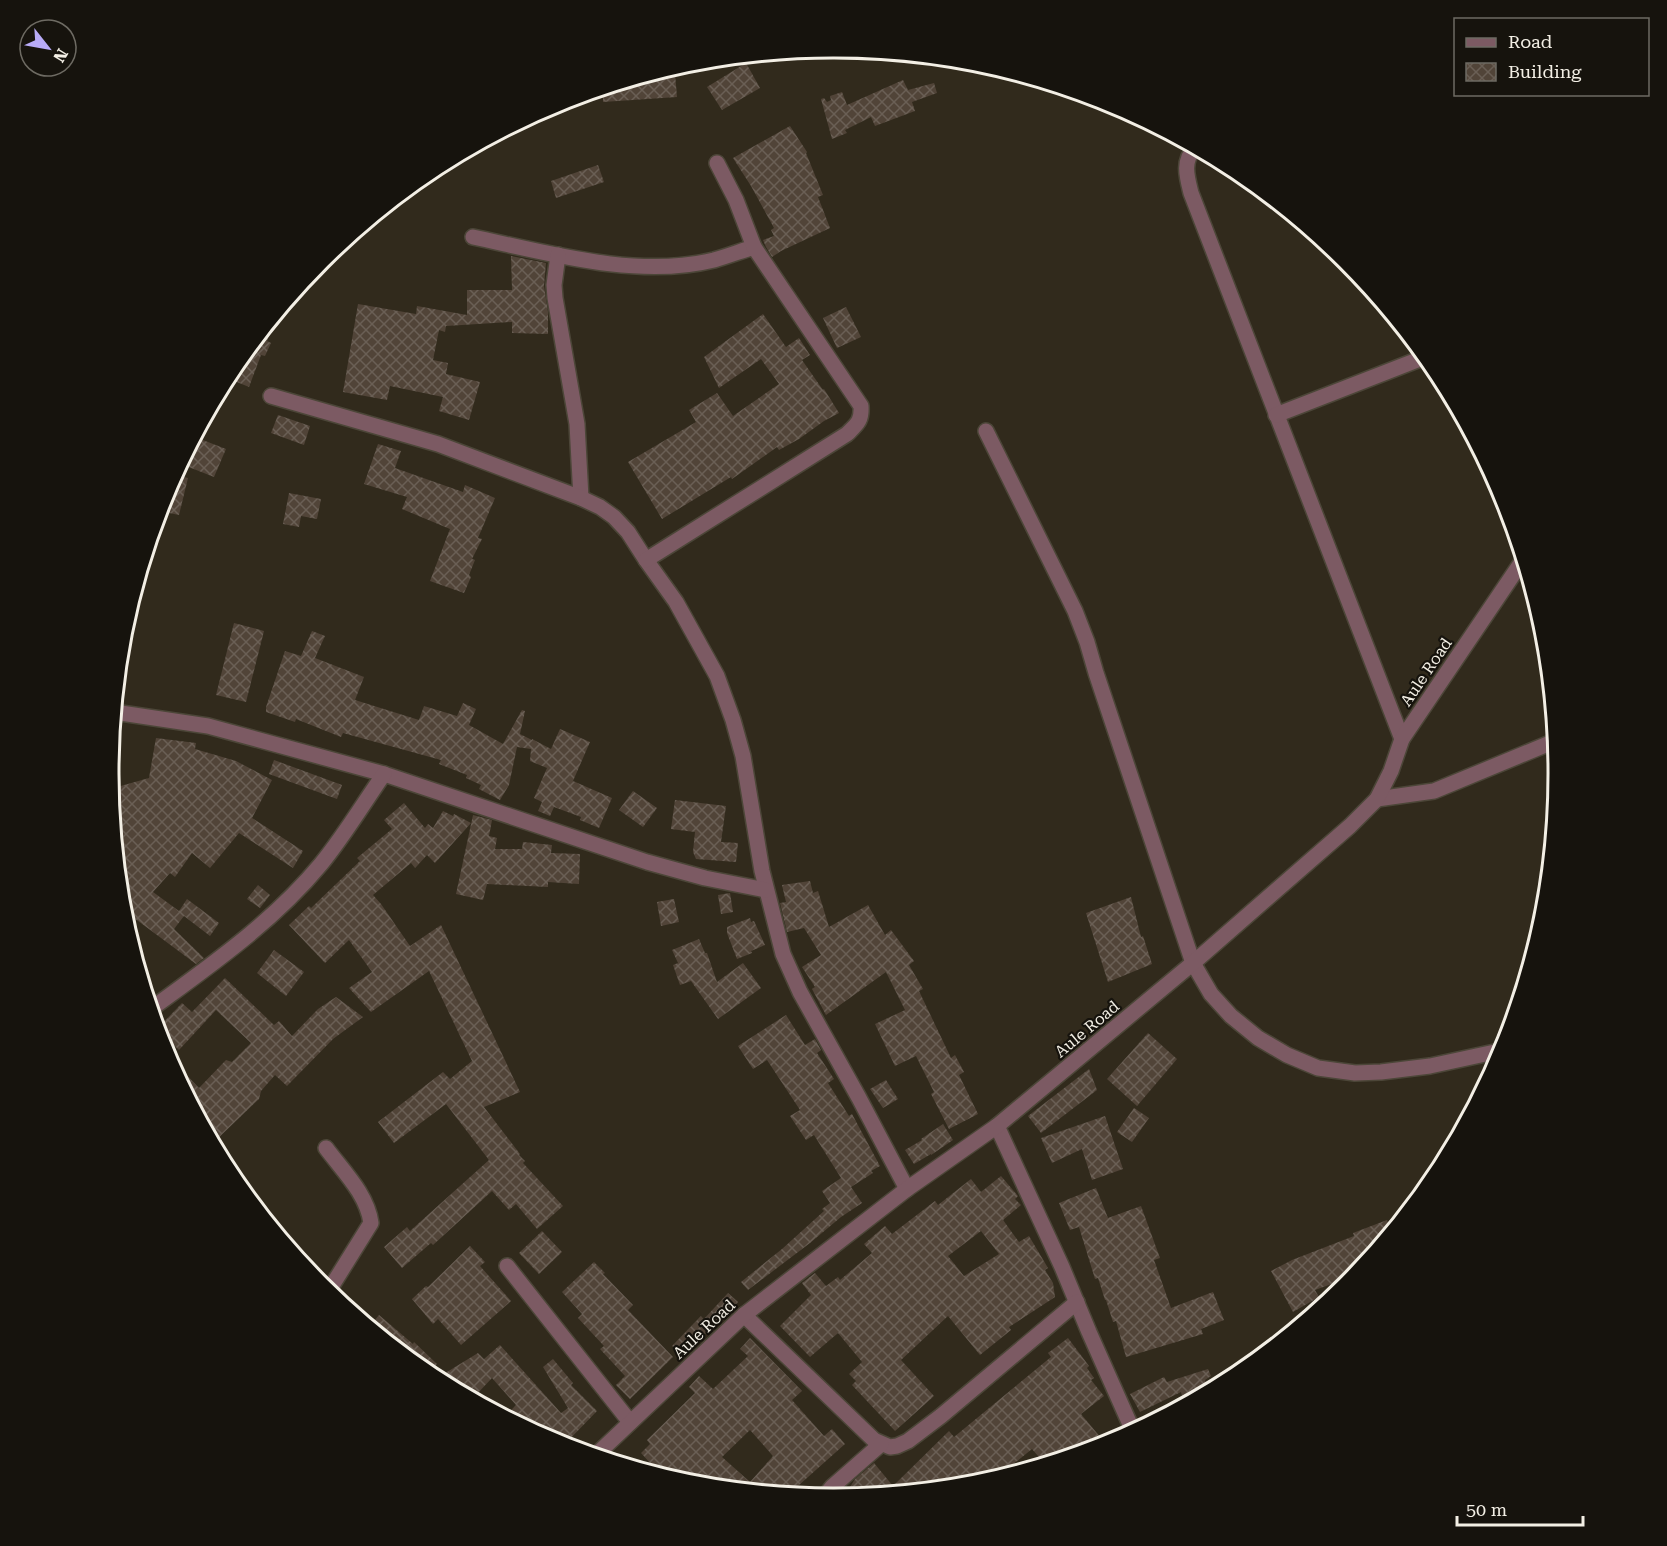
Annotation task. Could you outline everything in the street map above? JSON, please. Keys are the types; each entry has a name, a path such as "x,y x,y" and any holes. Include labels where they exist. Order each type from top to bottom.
{"street":[{"path":"1190,153 1186,171 1191,193 1402,739"},
{"path":"646,560 847,434 857,425 861,416 861,406 754,247 736,200 717,163"},
{"path":"473,237 558,255 630,266 674,266 713,260 754,247"},
{"path":"558,255 554,285 555,298 577,424 581,498"},
{"path":"1276,415 1416,360"},
{"path":"271,396 438,444 581,498 614,517 628,532 676,602 717,676 743,756 762,871 783,954 800,992 907,1189"},
{"path":"986,431 1075,611 1193,963 1211,994 1231,1016 1258,1038 1287,1055 1318,1068 1355,1073 1381,1072 1430,1066 1491,1053"},
{"name":"Aule Road","path":"602,1449 744,1315 907,1189 998,1126 1193,963 1350,826 1377,799 1391,771 1402,739 1518,568"},
{"path":"122,713 208,726 384,774 647,862 705,878 766,890"},
{"path":"1377,799 1434,791 1547,744"},
{"path":"157,1004 247,938 295,892 340,839 384,774"},
{"path":"998,1126 1129,1423"},
{"path":"326,1148 369,1209 371,1223 333,1283"},
{"path":"507,1266 630,1422"},
{"path":"744,1315 874,1440 890,1447 897,1446 918,1434 1077,1302"},
{"path":"831,1488 880,1444"}],"building":[{"path":"747,64 760,88 722,110 707,87"},
{"path":"675,77 677,97 603,102 604,96"},
{"path":"903,80 908,90 934,83 937,93 912,102 915,111 875,126 871,117 845,130 847,133 832,139 821,99 824,98 827,102 831,100 830,96 842,92 847,105"},
{"path":"790,126 807,152 823,195 818,197 830,228 772,257 763,240 774,236 771,230 774,228 733,158"},
{"path":"598,165 604,182 556,198 551,181"},
{"path":"511,256 546,263 544,286 548,312 548,334 512,333 512,322 446,326 445,332 439,330 433,360 448,363 446,374 480,382 469,420 439,411 443,397 390,386 387,400 343,392 358,304 416,314 417,306 467,315 467,290 512,290"},
{"path":"846,307 861,337 837,348 823,318"},
{"path":"763,314 786,347 799,338 810,355 802,360 839,413 779,450 777,447 732,479 731,477 662,519 628,462 696,422 689,410 717,393 733,416 779,384 761,359 719,388 704,357"},
{"path":"269,335 267,341 271,343 265,356 261,355 249,387 236,382"},
{"path":"278,415 310,426 304,445 271,433"},
{"path":"202,440 226,449 214,477 188,467"},
{"path":"378,444 401,451 395,468 463,492 465,485 495,498 478,538 482,539 472,559 475,560 469,575 471,577 464,593 430,581 450,529 402,509 407,497 364,484"},
{"path":"184,477 188,478 179,515 168,513"},
{"path":"289,493 321,499 317,519 301,516 299,527 283,524"},
{"path":"234,623 264,631 246,702 216,695"},
{"path":"312,631 325,636 315,658 364,677 355,700 419,720 424,706 457,716 463,703 476,709 469,725 503,744 522,710 525,711 520,734 551,749 560,729 590,742 573,781 612,798 599,828 580,820 581,817 554,807 550,816 538,811 542,802 534,798 547,768 530,761 531,749 517,747 509,785 500,800 479,789 481,785 466,778 467,775 439,764 441,760 343,733 341,737 296,719 295,722 266,712 285,651 301,656"},
{"path":"156,738 196,743 195,749 236,761 272,780 252,818 303,851 293,868 239,833 210,868 192,853 175,877 170,873 153,892 179,911 187,899 219,923 210,936 184,916 174,929 204,958 196,964 134,918 125,866 120,786 149,778"},
{"path":"274,760 342,785 337,799 269,774"},
{"path":"633,791 657,808 643,827 619,810"},
{"path":"675,800 726,806 721,842 738,843 736,862 696,859 693,852 695,832 671,829"},
{"path":"404,803 425,828 428,824 433,828 443,811 471,823 435,863 427,855 415,868 411,863 373,895 410,946 441,925 520,1092 484,1107 525,1161 523,1163 563,1206 537,1229 516,1204 509,1210 492,1191 433,1245 431,1243 402,1268 384,1247 407,1227 410,1231 489,1160 446,1104 394,1143 378,1122 443,1072 450,1079 472,1061 429,971 371,1012 349,988 372,972 349,940 325,963 289,925 309,906 311,908 360,861 357,858 392,829 384,820"},
{"path":"473,815 492,820 489,836 497,838 495,849 522,849 523,842 552,845 551,853 580,854 579,884 548,882 548,887 487,884 483,900 456,894"},
{"path":"810,881 813,893 818,891 829,927 868,905 885,935 891,930 914,961 909,965 923,989 919,991 951,1058 955,1055 964,1072 959,1075 978,1114 949,1129 931,1094 934,1092 916,1056 895,1066 875,1024 905,1010 886,972 826,1015 812,989 815,987 802,967 821,955 804,928 787,932 780,903 786,902 782,885"},
{"path":"258,885 270,895 260,908 247,899"},
{"path":"730,893 733,912 721,914 718,895"},
{"path":"1131,897 1141,937 1143,936 1152,964 1108,982 1086,913"},
{"path":"674,899 679,922 661,926 657,902"},
{"path":"750,918 751,922 754,921 765,945 737,959 727,927"},
{"path":"699,939 707,953 717,982 743,963 761,988 718,1019 691,981 680,985 673,965 678,963 672,950"},
{"path":"274,950 304,972 286,996 257,973"},
{"path":"225,978 274,1025 279,1021 292,1036 318,1009 336,997 363,1017 333,1039 287,1086 275,1075 261,1091 259,1099 219,1137 186,1075 199,1088 226,1060 232,1062 251,1043 216,1010 179,1050 172,1043 164,1022 182,1003 192,1012"},
{"path":"786,1015 805,1045 815,1039 821,1050 817,1053 834,1079 828,1083 849,1116 852,1114 880,1166 851,1187 862,1203 748,1290 741,1282 824,1211 822,1209 830,1203 822,1191 841,1178 814,1135 806,1140 790,1116 800,1110 767,1060 753,1069 738,1046"},
{"path":"1148,1033 1177,1059 1137,1106 1107,1079"},
{"path":"1089,1069 1097,1090 1041,1133 1028,1116"},
{"path":"886,1080 898,1099 883,1108 870,1089"},
{"path":"1134,1108 1149,1118 1132,1142 1117,1132"},
{"path":"1105,1116 1123,1169 1092,1180 1082,1149 1052,1163 1041,1138"},
{"path":"943,1124 953,1140 914,1164 905,1150"},
{"path":"1001,1176 1018,1196 1015,1199 1021,1205 1003,1220 1019,1242 1029,1236 1048,1268 1045,1270 1053,1283 1055,1297 1009,1327 1011,1330 980,1355 948,1316 901,1360 934,1396 895,1431 852,1385 856,1381 849,1374 862,1362 838,1333 810,1357 780,1326 811,1295 802,1283 815,1273 826,1286 838,1277 840,1280 872,1253 864,1244 885,1226 892,1234 935,1201 938,1205 971,1179 981,1192","holes":["981,1231 999,1254 964,1276 948,1256"]},
{"path":"1096,1188 1108,1218 1141,1206 1160,1258 1154,1260 1171,1308 1213,1292 1224,1320 1201,1329 1203,1334 1126,1357 1116,1321 1113,1322 1098,1278 1095,1279 1079,1227 1070,1230 1059,1203"},
{"path":"1387,1220 1388,1223 1333,1283 1315,1290 1319,1297 1293,1312 1271,1271 1292,1260 1354,1236 1353,1233"},
{"path":"542,1231 562,1252 539,1274 519,1253"},
{"path":"470,1246 485,1262 480,1266 511,1301 461,1345 438,1319 433,1324 412,1299 426,1286 428,1287"},
{"path":"594,1262 633,1305 628,1310 673,1357 630,1399 616,1385 625,1376 600,1349 604,1346 578,1318 582,1314 562,1292"},
{"path":"728,1293 738,1302 713,1328 704,1319"},
{"path":"379,1315 413,1344 414,1342 437,1364 435,1366 375,1320"},
{"path":"701,1316 711,1328 682,1357 672,1346"},
{"path":"750,1338 802,1391 792,1400 824,1436 832,1429 845,1444 797,1486 787,1486 740,1481 694,1474 650,1463 641,1453 650,1444 647,1440 695,1393 689,1387 699,1376 713,1389 748,1356 740,1349","holes":["750,1430 773,1456 750,1482 722,1457"]},
{"path":"1068,1338 1089,1366 1087,1368 1094,1378 1091,1380 1104,1396 1081,1414 1099,1436 1039,1457 1032,1449 1013,1464 973,1474 895,1484 949,1431 954,1437 1051,1357 1048,1353"},
{"path":"500,1345 561,1413 568,1408 543,1367 553,1359 573,1383 571,1385 597,1411 571,1437 511,1411 516,1405 492,1378 478,1393 446,1373 478,1353 484,1359"},
{"path":"1208,1369 1211,1376 1205,1380 1206,1383 1182,1397 1181,1392 1140,1412 1130,1394 1164,1377 1167,1382"},
{"path":"874,1463 892,1485 850,1487 855,1479"}]}
